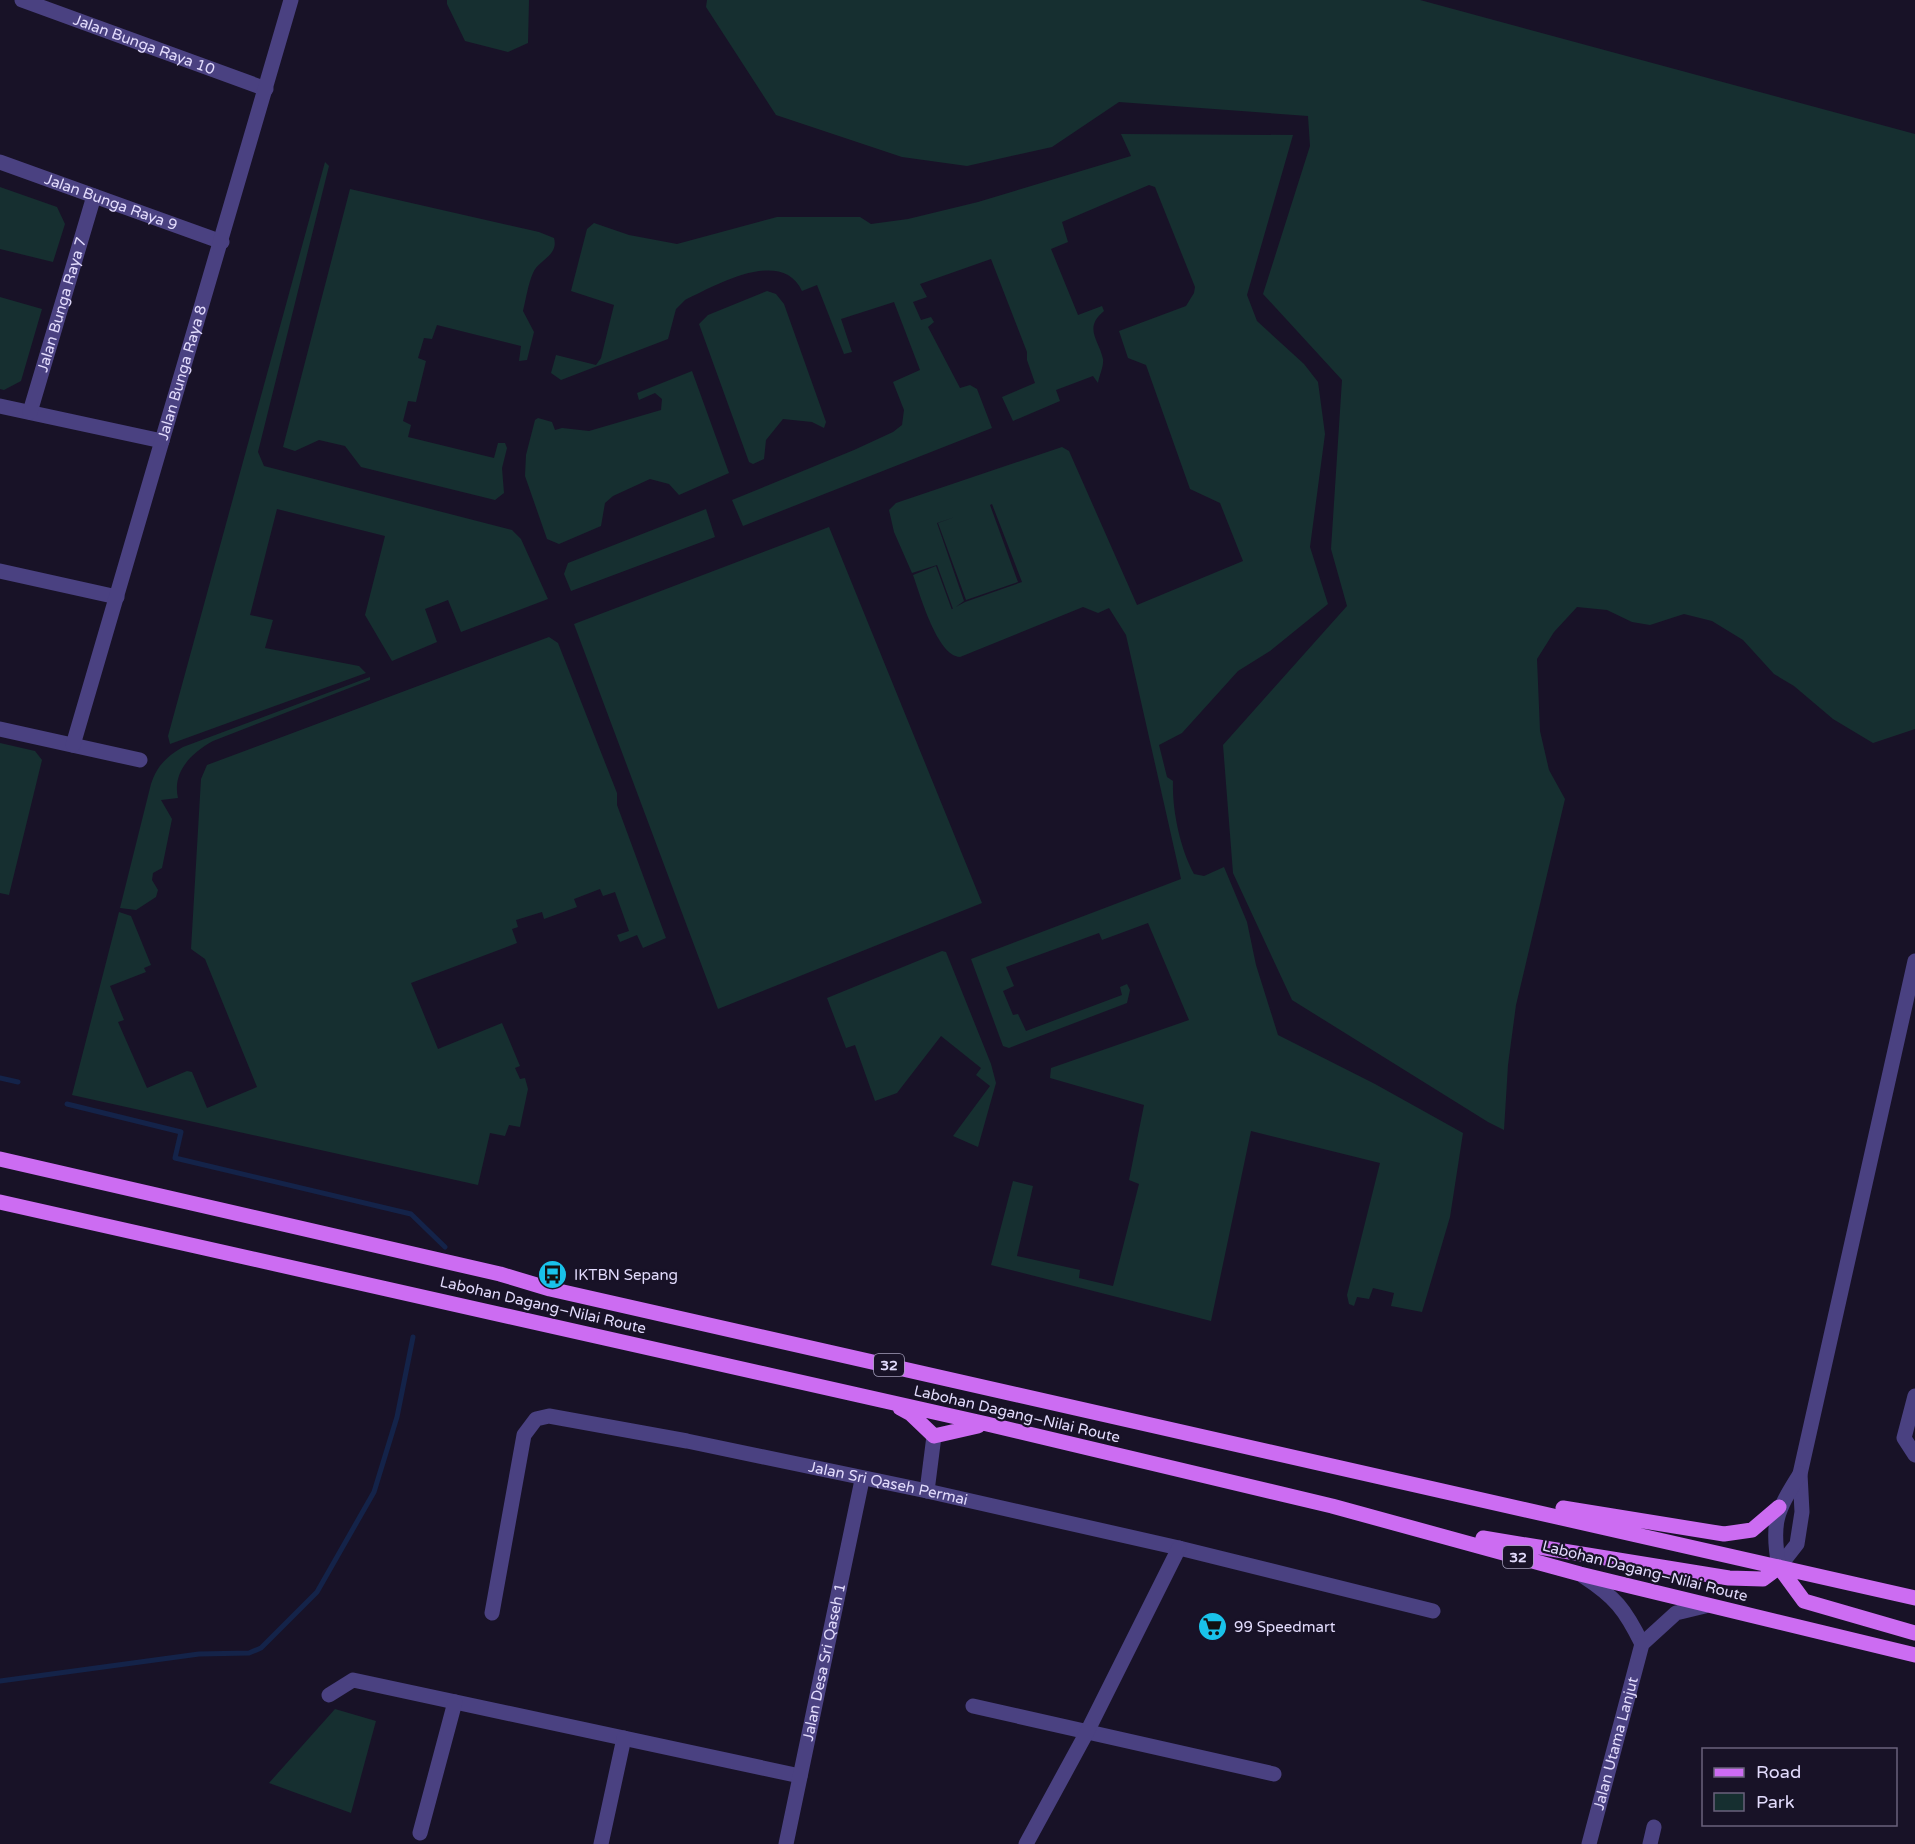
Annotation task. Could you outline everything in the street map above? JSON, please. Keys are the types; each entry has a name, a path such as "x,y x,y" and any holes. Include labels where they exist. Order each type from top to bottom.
{"main road":[{"name":"Labohan Dagang–Nilai Route","path":"0,1160 466,1266 550,1289 1421,1484 1915,1598"},
{"name":"Labohan Dagang–Nilai Route","path":"0,1202 987,1424 1417,1528 1705,1606 1915,1655"},
{"path":"884,1401 910,1414 934,1436 987,1424"},
{"path":"1421,1484 1724,1534 1752,1530 1779,1507"},
{"path":"1417,1528 1729,1578 1763,1579 1779,1567 1804,1600 1915,1634"}],"street":[{"name":"Jalan Bunga Raya 10","path":"22,0 266,89"},
{"name":"Jalan Bunga Raya 8","path":"73,744 222,242 291,0"},
{"name":"Jalan Bunga Raya 9","path":"0,162 222,242"},
{"name":"Jalan Bunga Raya 7","path":"30,412 94,196"},
{"path":"0,406 162,441"},
{"path":"0,571 117,597"},
{"path":"0,729 140,760"},
{"path":"1779,1567 1797,1544 1802,1512 1800,1474 1915,961"},
{"path":"1915,1396 1904,1438 1915,1455"},
{"name":"Jalan Sri Qaseh Permai","path":"492,1613 524,1435 536,1419 549,1416 687,1440 862,1480 927,1491 1179,1548 1433,1611"},
{"path":"927,1491 934,1436"},
{"path":"1779,1567 1774,1538 1779,1507 1800,1474"},
{"name":"Jalan Desa Sri Qaseh 1","path":"786,1844 862,1480"},
{"path":"1026,1844 1087,1732 1179,1548"},
{"path":"1580,1574 1611,1594 1630,1619 1642,1644 1676,1613 1705,1606"},
{"name":"Jalan Utama Lanjut","path":"1589,1844 1642,1644"},
{"path":"329,1695 353,1680 800,1776"},
{"path":"420,1833 454,1702"},
{"path":"974,1706 1274,1774"},
{"path":"601,1844 624,1738"},
{"path":"1650,1844 1654,1827"}],"green space":[{"path":"447,0 529,0 528,43 508,52 465,41"},
{"path":"707,0 1420,0 1915,134 1915,729 1873,743 1833,719 1794,686 1774,674 1743,640 1712,621 1684,614 1650,625 1632,622 1607,610 1577,607 1554,632 1537,659 1540,731 1549,770 1565,799 1516,1005 1508,1065 1504,1130 1488,1122 1292,1000 1233,873 1223,745 1347,606 1331,549 1342,380 1263,294 1310,146 1308,116 1119,102 1052,147 967,166 902,157 776,115 706,7"},
{"path":"1121,134 1293,135 1247,295 1257,321 1304,364 1318,382 1325,434 1310,547 1328,604 1270,651 1238,671 1182,733 1159,745 1167,777 1173,781 1178,829 1189,864 1194,874 1204,876 1224,867 1247,922 1256,965 1278,1035 1375,1084 1463,1133 1450,1217 1422,1312 1391,1306 1394,1293 1373,1288 1369,1299 1357,1297 1354,1306 1349,1304 1347,1295 1380,1163 1251,1131 1211,1321 991,1265 1013,1181 1033,1186 1017,1256 1080,1270 1079,1278 1113,1286 1139,1184 1129,1180 1144,1105 1050,1078 1051,1068 1189,1020 1148,923 1102,940 1099,933 1006,967 1014,986 1003,991 1013,1015 1018,1014 1026,1031 1122,995 1120,987 1127,984 1130,990 1127,1003 1009,1048 1003,1046 971,959 1181,879 1126,635 1109,608 1098,613 1083,607 960,657 952,654 937,636 913,575 936,566 952,609 937,565 912,573 894,532 889,510 896,503 1062,447 1069,451 1137,605 1243,561 1220,503 1190,489 1146,365 1128,358 1119,331 1186,306 1194,293 1195,287 1155,187 1149,185 1062,222 1068,242 1051,249 1078,315 1102,306 1104,311 1094,323 1093,329 1103,359 1098,383 1093,376 1056,390 1060,401 1013,421 1002,397 1035,383 1027,360 1027,352 991,259 920,284 927,297 913,302 921,320 931,317 934,322 928,327 960,388 970,385 977,389 992,428 743,526 732,500 854,450 893,432 902,425 904,410 893,382 920,370 894,302 841,319 852,352 844,354 817,285 802,291 793,278 780,272 748,273 685,300 676,309 668,339 561,380 551,373 556,355 596,365 601,358 614,305 571,291 587,229 594,223 629,235 677,244 777,217 860,217 871,224 908,219 978,202 1131,156","holes":["992,504 1022,582 956,607 964,601 937,523 955,517 938,523 966,600 1018,582 990,505"]},
{"path":"325,162 329,166 258,452 264,466 512,530 521,539 548,599 461,632 448,600 425,609 437,642 392,661 365,615 385,536 277,509 250,615 273,620 265,648 359,666 366,673 170,744 168,736"},
{"path":"0,187 57,207 65,224 53,262 0,249"},
{"path":"350,189 539,232 554,238 554,249 536,269 527,292 523,311 534,332 527,360 519,361 521,346 437,325 432,339 424,338 418,358 426,361 416,402 408,401 403,421 411,425 408,437 494,458 498,443 505,443 507,448 502,468 504,493 495,500 361,467 345,446 319,440 295,451 283,447"},
{"path":"767,291 776,294 784,304 826,422 824,428 812,422 783,419 766,440 764,459 753,464 749,462 699,324 708,315"},
{"path":"0,297 42,309 21,381 4,390 0,389"},
{"path":"692,371 729,473 679,495 669,484 650,479 613,496 605,503 601,526 559,544 547,539 525,476 526,455 535,420 538,418 552,422 555,430 562,428 589,431 661,410 662,399 655,393 639,400 637,393"},
{"path":"706,509 715,537 571,591 564,574 568,563"},
{"path":"829,527 982,903 718,1009 574,624"},
{"path":"549,637 558,643 617,793 617,805 666,938 643,948 637,935 620,942 617,935 629,931 615,892 603,896 600,889 574,899 577,907 544,919 542,912 516,920 518,927 512,929 517,943 411,983 438,1049 502,1023 520,1066 515,1068 520,1079 525,1078 528,1089 520,1127 509,1125 505,1136 490,1133 478,1185 72,1095 119,912 131,916 151,965 144,968 146,972 110,986 124,1020 118,1022 147,1088 187,1071 192,1072 207,1108 257,1087 205,959 191,949 201,779 207,765"},
{"path":"370,677 370,680 213,741 197,751 181,772 178,780 178,798 161,800 172,819 162,868 153,873 152,880 158,890 156,897 136,910 120,908 151,784 159,767 167,758 183,747"},
{"path":"0,743 35,751 42,760 9,895 0,893"},
{"path":"942,951 946,952 991,1064 996,1083 978,1147 953,1136 990,1086 976,1075 981,1068 941,1036 897,1093 875,1101 855,1045 846,1048 827,998"},
{"path":"335,1709 376,1721 351,1813 269,1783"}],"waterway":[{"path":"0,1078 18,1082"},
{"path":"67,1104 181,1132 175,1158 411,1214 445,1247"},
{"path":"0,1681 199,1654 249,1653 261,1648 317,1592 374,1492 397,1417 413,1337"}],"place":[{"name":"IKTBN Sepang","path":"553,1275"},
{"name":"99 Speedmart","path":"1213,1627"}]}
